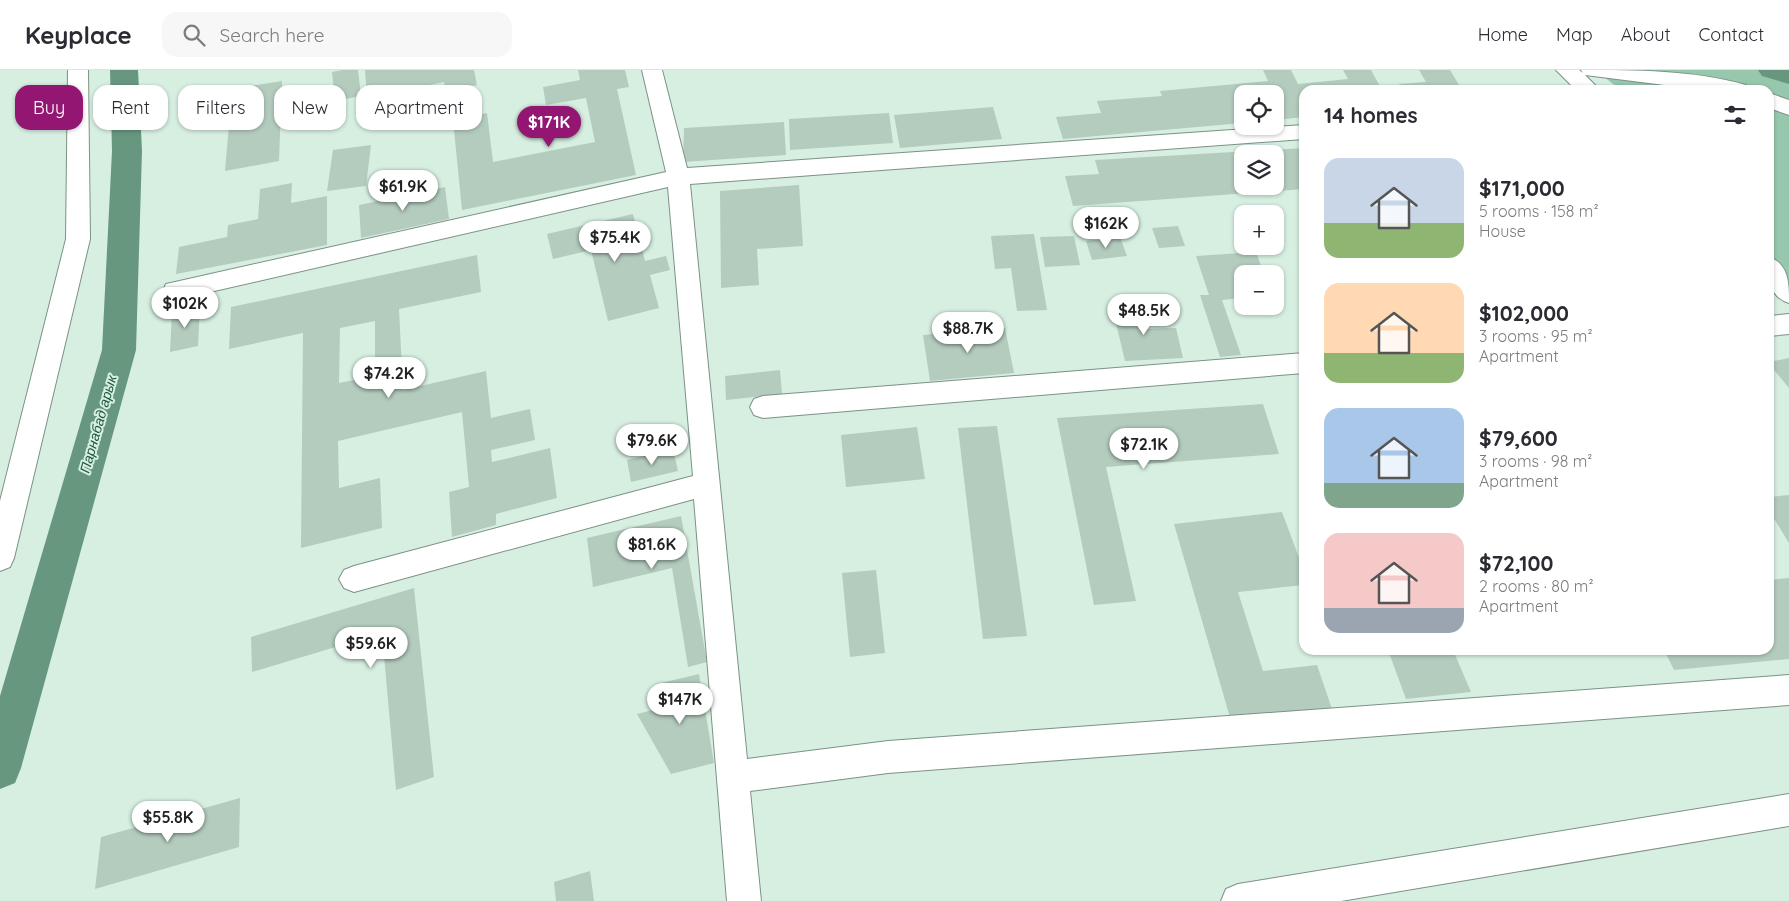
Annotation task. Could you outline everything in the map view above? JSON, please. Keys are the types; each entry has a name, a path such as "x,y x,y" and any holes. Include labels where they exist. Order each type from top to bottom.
{"street":[{"path":"0,558 78,239 78,70"},
{"path":"652,70 678,177 744,901"},
{"path":"1581,75 1721,85"},
{"path":"1774,102 1789,108"},
{"path":"174,292 678,177 1299,132"},
{"path":"1774,273 1789,294"},
{"path":"1774,326 1789,324"},
{"path":"763,407 1299,364"},
{"path":"354,579 707,484"},
{"path":"734,778 888,757 1789,690"},
{"path":"1238,901 1789,810"}],"green space":[{"path":"1595,70 1789,70 1789,282 1774,260 1774,85 1614,85"}],"building":[{"path":"358,70 360,85 356,85 356,97 346,99 346,85 333,85 332,72"},
{"path":"365,70 474,70 477,85 445,85 444,82 430,85 366,85"},
{"path":"578,70 625,70 629,87 617,89 636,175 462,210 454,130 482,130 482,114 487,113 493,162 595,142 586,98 546,105 543,87 580,80"},
{"path":"1263,70 1291,70 1298,84 1348,79 1343,70 1371,70 1379,85 1299,85 1299,118 1284,119 1284,85 1234,85 1234,124 1063,139 1056,117 1101,113 1097,101 1162,96 1160,91 1268,81"},
{"path":"1419,70 1450,70 1459,85 1399,84 1426,82"},
{"path":"282,81 282,85 274,85 274,130 280,130 279,161 225,171 228,130 264,130 264,85 257,85"},
{"path":"993,107 1002,139 900,148 894,115"},
{"path":"889,113 893,143 790,150 789,119"},
{"path":"784,122 786,155 683,162 684,128"},
{"path":"371,145 366,186 327,191 333,150"},
{"path":"1299,148 1299,189 1284,190 1284,149"},
{"path":"1234,152 1234,194 1073,206 1065,176 1099,174 1095,160"},
{"path":"292,183 291,203 327,196 327,245 176,274 179,247 227,237 228,225 258,219 260,189"},
{"path":"799,185 803,246 757,249 759,285 721,288 720,191"},
{"path":"445,187 449,219 361,238 359,205"},
{"path":"633,214 645,261 666,256 670,270 650,275 659,308 608,321 591,250 553,259 547,234"},
{"path":"1178,226 1185,246 1159,248 1152,228"},
{"path":"1034,234 1047,310 1017,311 1011,268 995,269 991,236"},
{"path":"1074,236 1080,265 1045,267 1040,237"},
{"path":"1120,237 1127,256 1092,260 1086,241"},
{"path":"1234,253 1234,255 1257,255 1261,265 1234,265 1234,299 1222,300 1241,355 1220,357 1200,295 1209,295 1196,256"},
{"path":"477,255 481,292 399,309 403,390 486,371 491,418 530,409 535,440 491,450 492,462 550,448 557,498 496,514 496,525 452,537 449,492 469,487 462,412 338,441 339,488 380,478 382,528 301,548 303,333 229,349 231,307","holes":["375,321 375,376 339,383 340,328"]},
{"path":"1137,301 1143,329 1176,328 1183,358 1125,361 1111,302"},
{"path":"200,306 198,346 170,352 172,313"},
{"path":"1005,328 1014,373 930,381 923,335"},
{"path":"1789,358 1789,388 1774,370 1774,361"},
{"path":"780,370 782,394 726,400 725,376"},
{"path":"1263,404 1279,454 1106,467 1136,601 1094,605 1057,418"},
{"path":"997,426 1027,636 983,639 958,428"},
{"path":"917,427 925,479 846,487 841,435"},
{"path":"673,449 678,471 631,482 627,460"},
{"path":"1789,495 1789,543 1774,520 1774,496"},
{"path":"1282,512 1299,558 1299,586 1238,592 1263,671 1317,665 1332,709 1231,721 1174,524"},
{"path":"681,516 707,662 688,667 672,568 593,587 587,538"},
{"path":"876,570 885,653 850,657 842,573"},
{"path":"1789,578 1789,659 1674,670 1666,655 1774,655 1774,580"},
{"path":"414,588 434,777 396,790 382,633 252,672 251,637"},
{"path":"1390,655 1455,655 1471,692 1406,699"},
{"path":"699,674 714,763 671,774 637,714 661,708 657,684"},
{"path":"240,798 239,847 95,889 101,837"},
{"path":"590,871 594,901 556,901 554,882"}],"waterway":[{"name":"Парнабад арык","path":"0,768 119,350 127,151 124,70"},
{"path":"1772,70 1789,75"}]}
